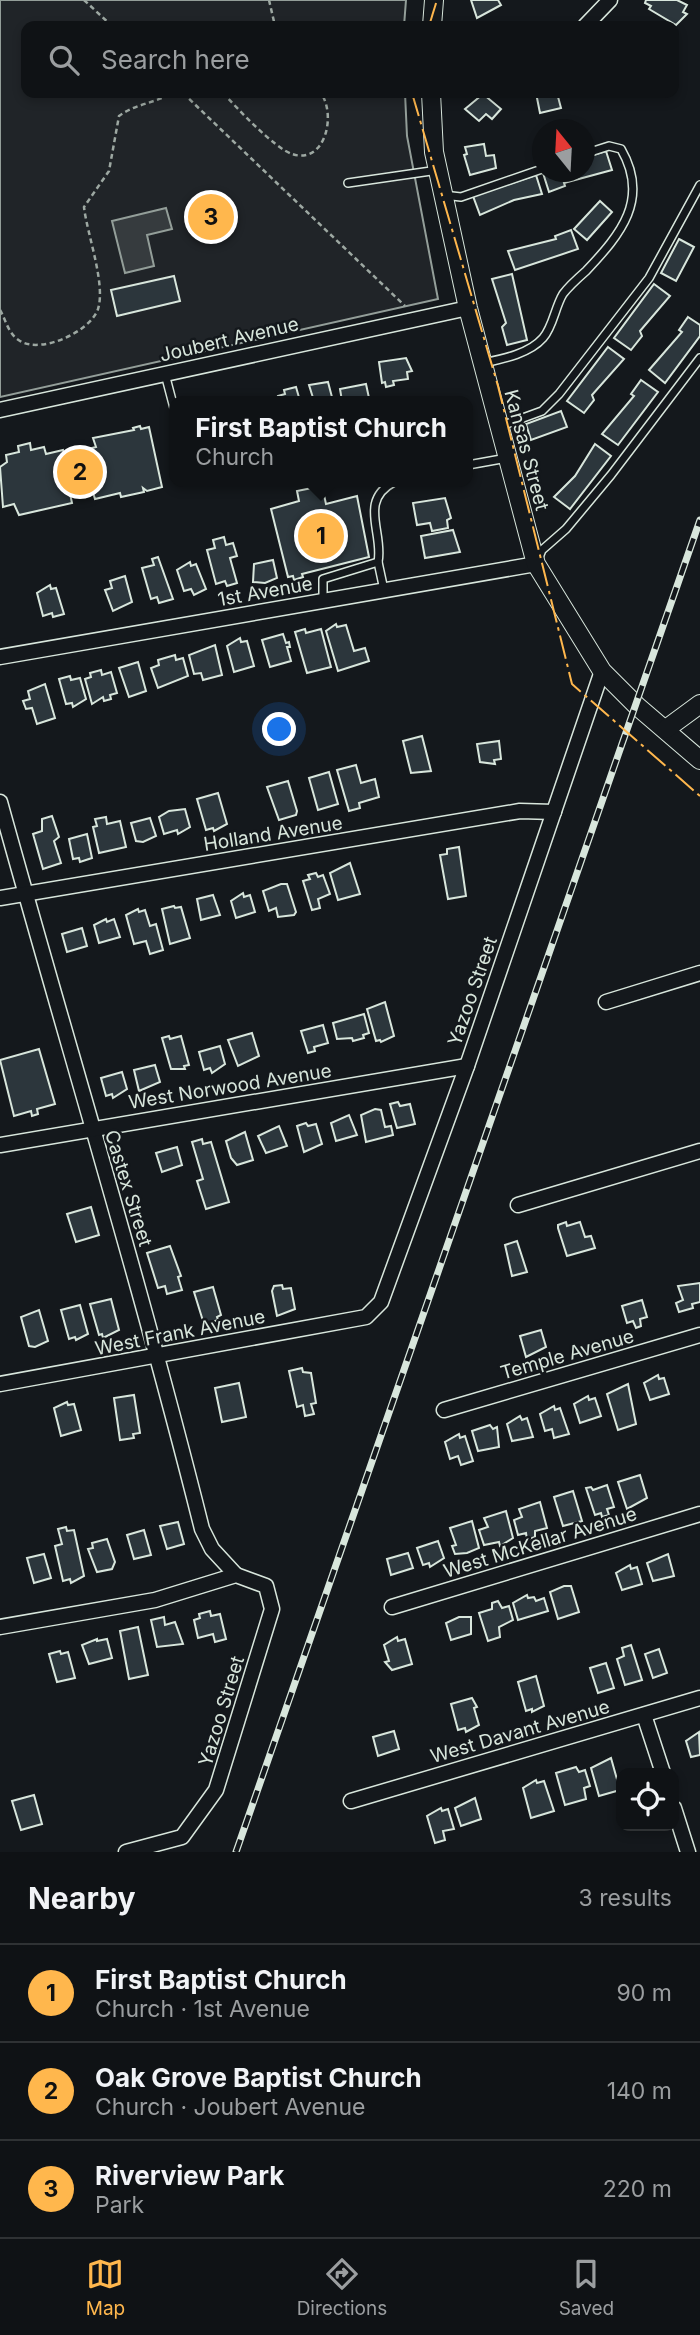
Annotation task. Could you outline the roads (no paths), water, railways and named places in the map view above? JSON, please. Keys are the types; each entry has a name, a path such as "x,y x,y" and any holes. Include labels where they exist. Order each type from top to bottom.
{"street":[{"path":"432,21 434,0"},
{"path":"590,21 610,0"},
{"name":"Kansas Street","path":"431,98 438,170 468,308 536,564 602,671 637,706 700,760"},
{"name":"Joubert Avenue","path":"0,410 468,308"},
{"name":"1st Avenue","path":"0,657 536,564"},
{"name":"Yazoo Street","path":"366,1317 381,1302 467,1066 602,671"},
{"path":"666,729 700,704"},
{"name":"Castex Street","path":"0,802 91,1128 159,1357 202,1529 212,1549 236,1576"},
{"name":"Holland Avenue","path":"0,898 520,811 554,812"},
{"path":"606,1002 700,973"},
{"name":"West Norwood Avenue","path":"0,1145 467,1066"},
{"path":"518,1205 700,1150"},
{"name":"West Frank Avenue","path":"0,1384 366,1317"},
{"name":"Temple Avenue","path":"444,1410 700,1335"},
{"name":"West McKellar Avenue","path":"392,1607 700,1514"},
{"path":"0,1627 155,1600 236,1576"},
{"name":"Yazoo Street","path":"127,1852 182,1837 216,1790 272,1609 267,1587 236,1576"},
{"name":"West Davant Avenue","path":"351,1801 700,1698"},
{"path":"644,1715 661,1768"},
{"path":"679,1824 688,1852"}],"lane":[{"path":"483,364 524,351 543,338 563,294 603,253 621,229 633,205 634,183 621,149 609,146 595,151"},
{"path":"348,183 438,170"},
{"path":"443,195 461,197 532,172"},
{"path":"500,427 542,411 559,394 649,278 700,185"},
{"path":"536,564 542,550 566,529 611,475 700,358"},
{"path":"165,373 171,396"},
{"path":"473,464 508,458"},
{"path":"384,590 378,562 373,510 381,492 388,487"},
{"path":"323,601 323,579 365,569 378,562"}],"railway":[{"path":"236,1852 700,520"}],"place":[{"name":"Riverview Park","path":"211,217"},
{"name":"Oak Grove Baptist Church","path":"80,472"},
{"name":"First Baptist Church","path":"321,536"}]}
